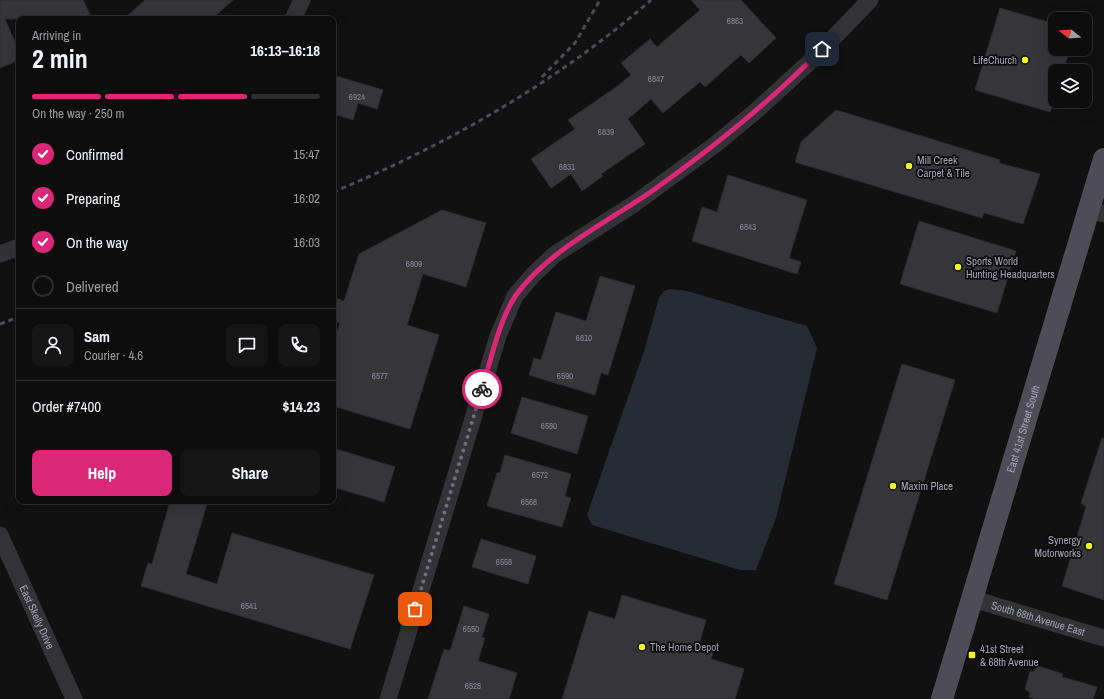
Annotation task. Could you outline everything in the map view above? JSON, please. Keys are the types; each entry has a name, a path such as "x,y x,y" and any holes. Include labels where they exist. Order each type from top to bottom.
{"main road":[{"name":"East 41st Street South","path":"942,699 1096,212 1104,160"}],"street":[{"path":"294,16 302,0"},
{"path":"388,699 498,336 515,296 533,275 554,255 675,175 757,110 814,58 870,0"},
{"path":"0,254 16,248"},
{"name":"East Skelly Drive","path":"0,535 74,699"},
{"name":"South 68th Avenue East","path":"973,599 1104,638"}],"shaded area":[{"path":"670,289 687,291 807,326 817,348 776,518 756,570 740,570 592,525 587,515 644,351 659,298 664,291"}],"building":[{"path":"0,0 83,0 90,14 86,16 16,16 16,19 5,19 16,44 16,61 0,68"},
{"path":"145,0 233,0 215,16 127,16"},
{"path":"691,0 741,0 776,38 749,63 741,55 705,87 700,82 663,113 651,99 628,119 645,144 601,174 603,176 582,191 571,174 551,188 531,159 575,129 568,120 615,88 631,75 621,63 650,39 657,47 700,10"},
{"name":"LifeChurch","path":"1000,8 1048,22 1048,56 1068,56 1065,64 1048,64 1048,108 1051,108 1050,112 975,90"},
{"path":"336,76 383,90 377,109 358,103 353,120 336,115"},
{"name":"Mill Creek Carpet & Tile","path":"836,110 1000,160 999,163 1040,174 1023,224 984,213 982,218 795,162 801,142"},
{"path":"728,175 807,200 789,258 801,262 797,274 692,241 702,207 717,212"},
{"path":"442,210 486,223 466,287 423,274 407,325 439,335 410,429 336,407 336,336 340,323 336,322 336,298 344,301 359,254"},
{"name":"Sports World Hunting Headquarters","path":"919,221 1016,251 997,313 900,284"},
{"path":"600,276 635,286 608,375 601,373 595,395 529,375 534,358 541,360 556,312 586,321"},
{"name":"Maxim Place","path":"902,364 955,380 887,600 834,584"},
{"path":"522,397 588,416 577,454 511,433"},
{"name":"Synergy Motorworks","path":"1102,438 1104,438 1104,600 1062,586 1086,507 1081,503"},
{"path":"336,449 395,467 384,502 336,488"},
{"path":"505,455 571,474 565,496 571,498 562,527 487,506 497,473 500,473"},
{"path":"169,504 207,504 186,574 217,584 232,533 374,575 350,649 141,586 148,563 152,564"},
{"path":"481,539 536,556 528,584 472,567"},
{"name":"The Home Depot","path":"622,595 706,620 699,644 714,649 711,659 744,669 735,699 562,699 589,611 615,619"},
{"path":"464,606 489,614 482,637 485,638 478,661 517,673 509,699 428,699 444,649 450,651"},
{"path":"1038,666 1063,674 1062,677 1097,687 1093,699 1035,699 1029,697 1030,693 1025,689 1030,671 1033,672"}],"railway":[{"path":"542,77 575,43 600,0"},
{"path":"336,191 418,154 500,109 578,58 651,0"},
{"path":"0,324 16,318"}],"way so far":[{"path":"415,609 434,551 482,389"}],"place":[{"name":"LifeChurch","path":"1025,60"},
{"name":"Mill Creek Carpet & Tile","path":"909,166"},
{"name":"Sports World Hunting Headquarters","path":"958,267"},
{"name":"Maxim Place","path":"893,486"},
{"name":"Synergy Motorworks","path":"1089,546"},
{"name":"The Home Depot","path":"642,647"},
{"name":"41st Street & 68th Avenue","path":"972,655"}],"route":[{"path":"482,389 498,336 509,309 515,296 533,275 554,255 634,204 716,144 768,101 822,49"}]}
